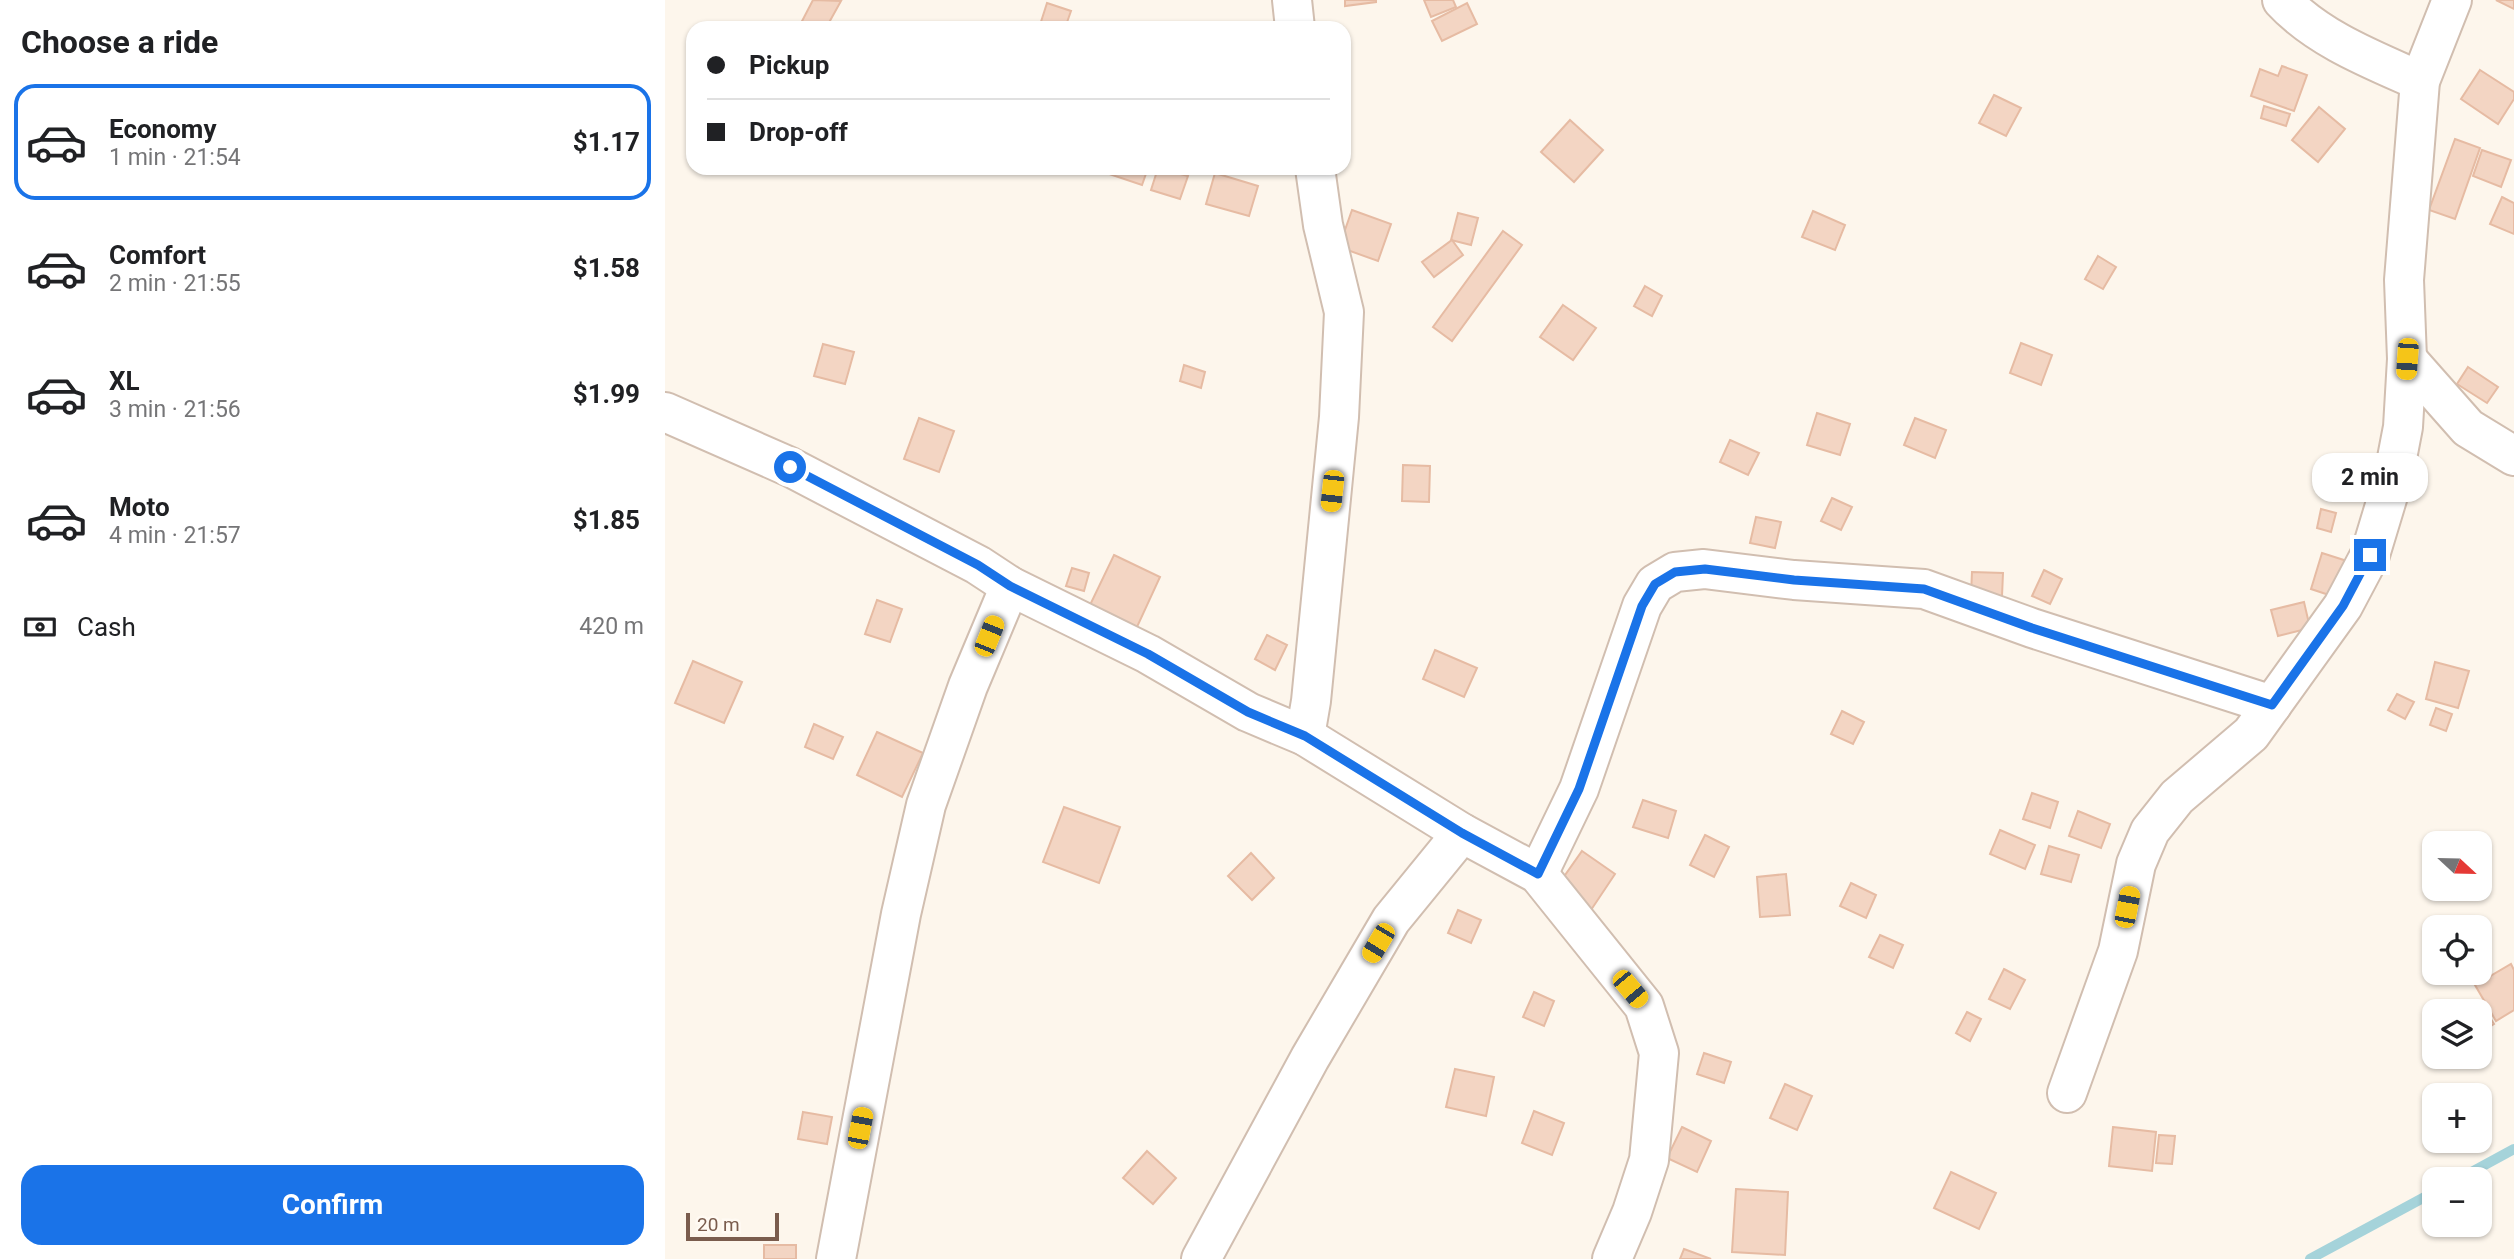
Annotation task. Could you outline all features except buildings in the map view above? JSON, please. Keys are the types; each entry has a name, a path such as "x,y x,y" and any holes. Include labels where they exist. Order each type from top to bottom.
{"street":[{"path":"1292,0 1294,21"},
{"path":"2282,0 2297,16 2360,53 2420,81"},
{"path":"2067,1093 2118,951 2136,864 2150,831 2177,797 2251,734 2343,606 2370,555 2393,479 2403,427 2407,359 2404,279 2420,81 2452,0"},
{"path":"1305,736 1311,701 1339,417 1344,312 1323,225 1315,175"},
{"path":"2407,359 2468,428 2514,456"},
{"path":"665,412 790,467 978,565 1010,586 1148,654 1248,712 1305,736 1462,833 1538,874 1644,1006 1659,1053 1649,1160 1632,1212 1612,1259"},
{"path":"1538,874 1579,789 1642,606 1655,584 1675,572 1705,569 1794,580 1924,589 2032,628 2272,705"},
{"path":"836,1259 901,914 926,805 968,687 1010,586"},
{"path":"1201,1259 1310,1058 1391,920 1462,833"}],"waterway":[{"path":"2481,1167 2514,1149"},
{"path":"2310,1259 2422,1198"}],"route":[{"path":"790,467 978,565 1010,586 1148,654 1248,712 1305,736 1462,833 1538,874 1551,841 1579,789 1642,606 1655,584 1675,572 1705,569 1794,580 1924,589 2032,628 2272,705 2343,606 2370,555"}]}
